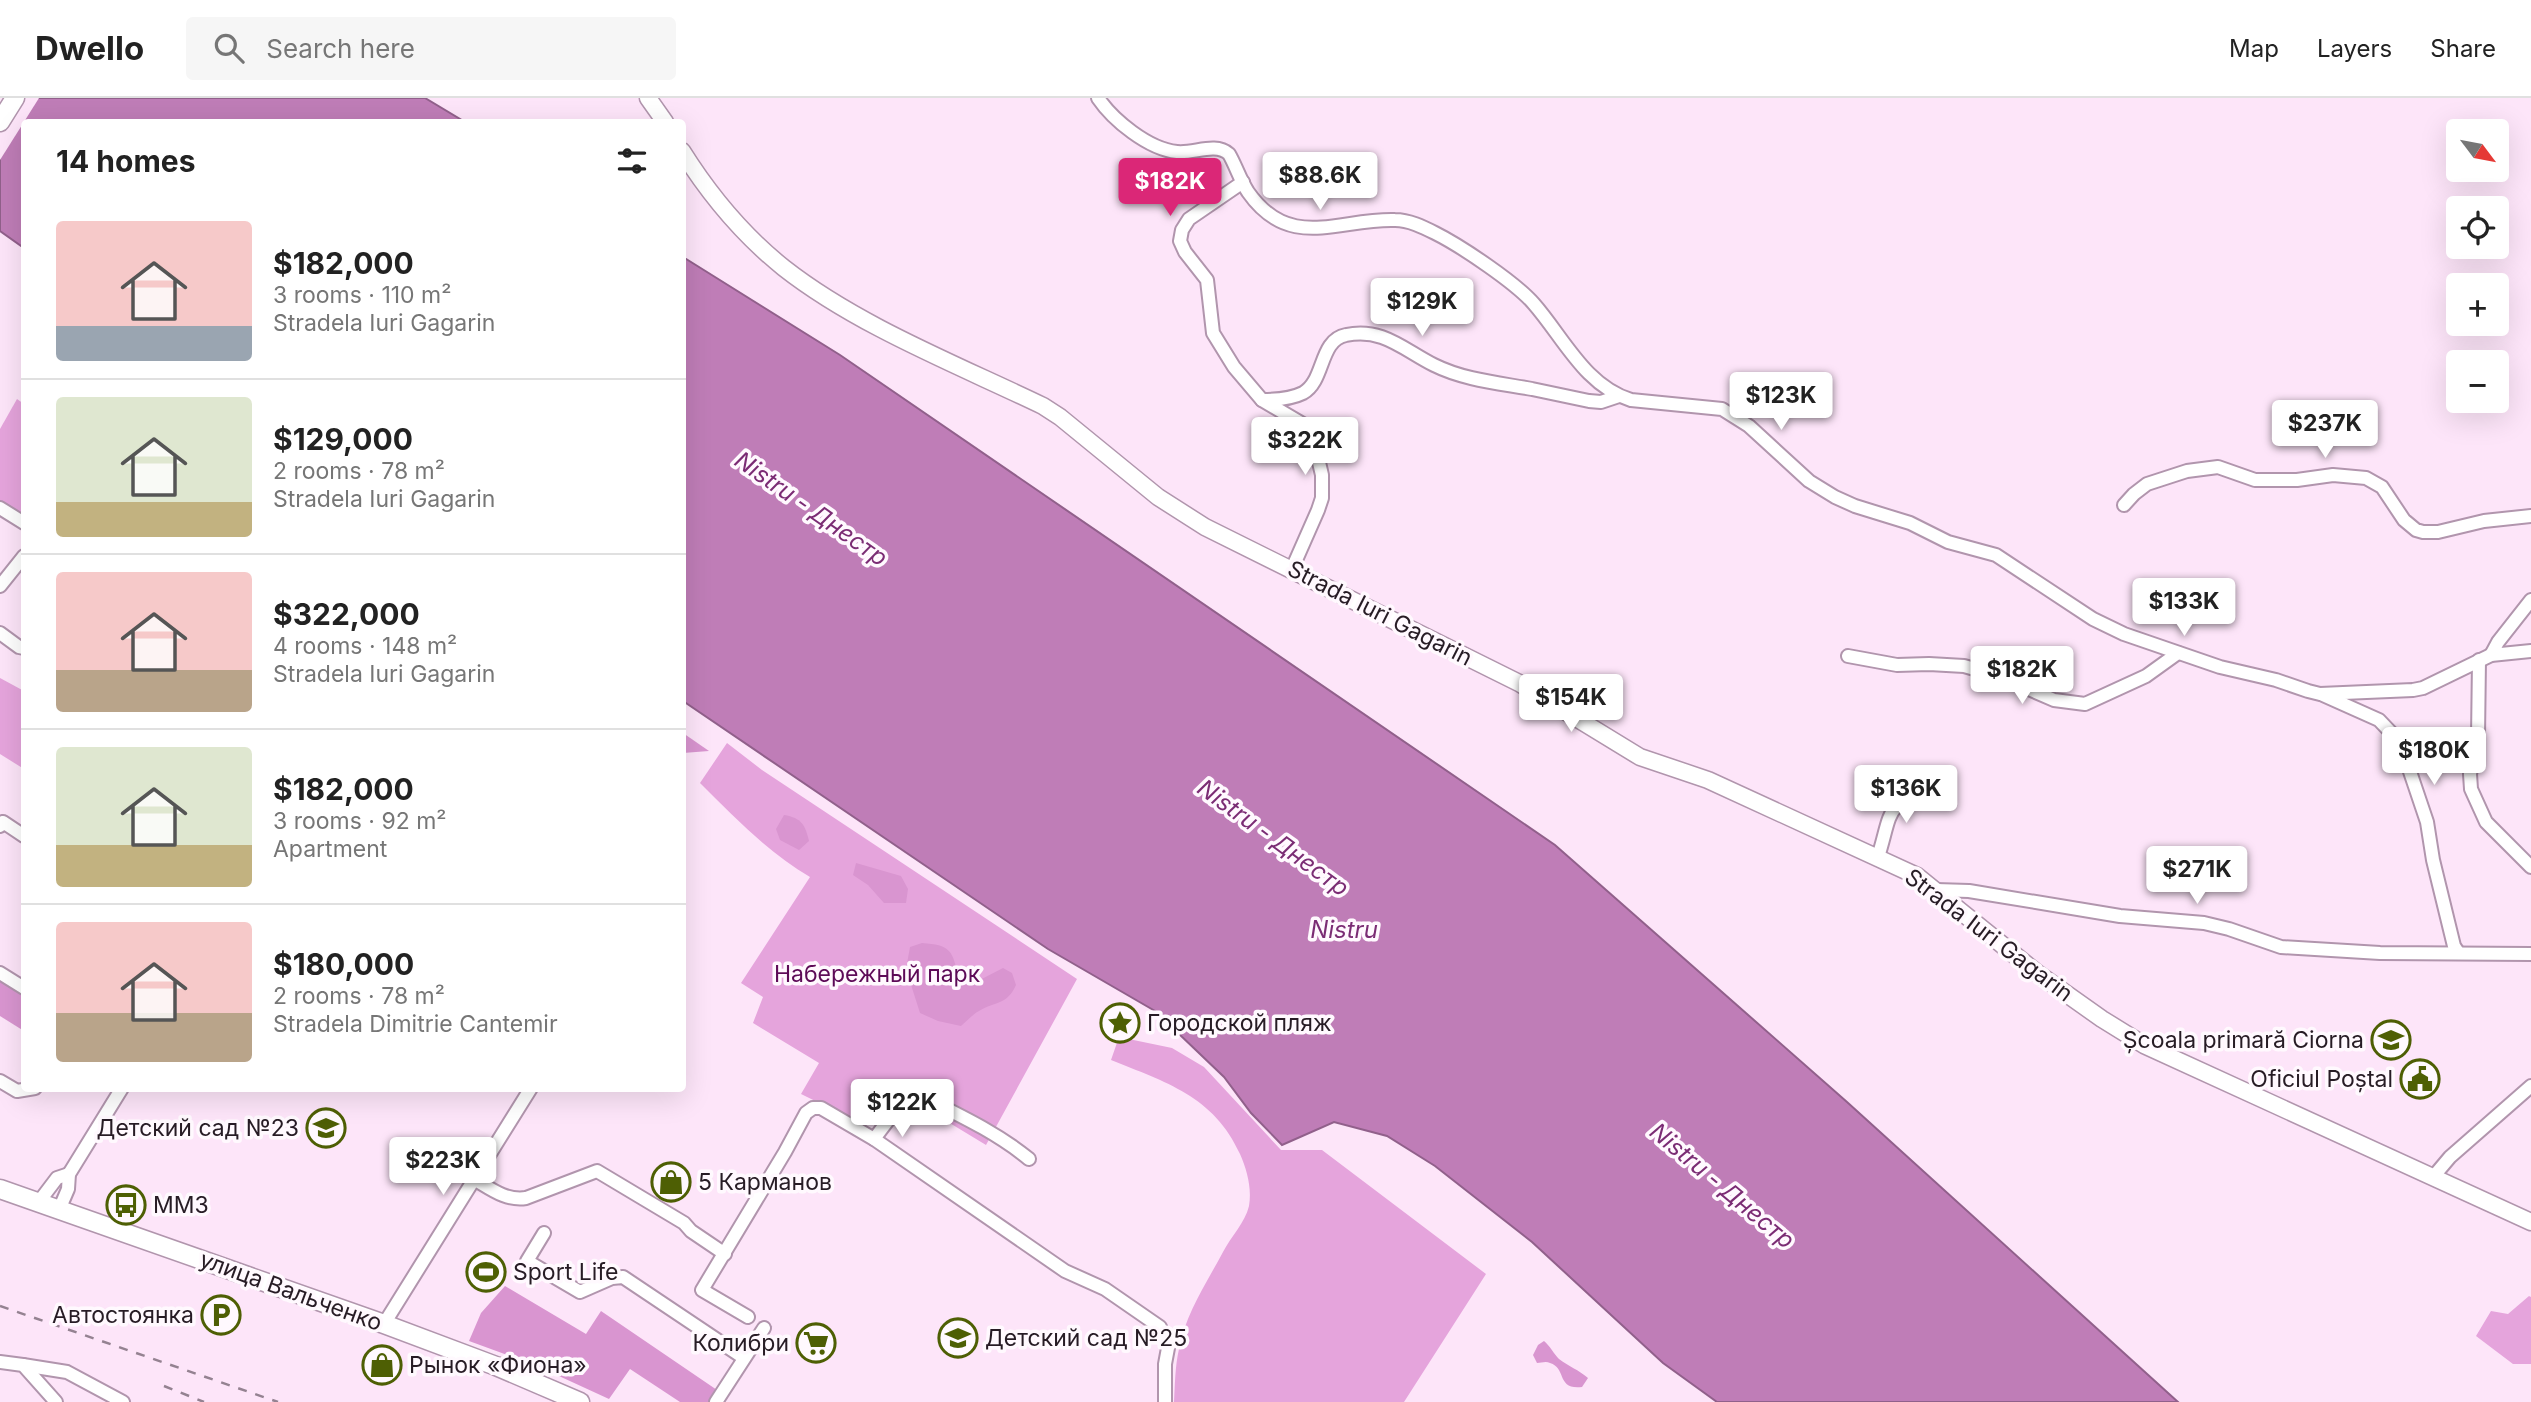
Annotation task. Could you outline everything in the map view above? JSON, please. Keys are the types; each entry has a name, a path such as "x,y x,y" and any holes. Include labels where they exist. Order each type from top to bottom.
{"main road":[{"path":"0,122 15,98"},
{"path":"648,98 663,119"},
{"name":"Strada Iuri Gagarin","path":"686,157 734,219 782,266 871,323 1043,406 1172,507 1219,534 1519,683 1633,753 1708,780 1917,876 2038,973 2133,1038 2531,1222"},
{"name":"улица Вальченко","path":"0,1189 384,1324 496,1366 580,1402"}],"street":[{"path":"1098,98 1113,118 1168,150 1188,153 1224,149 1242,182 1265,210 1295,226 1316,229 1368,220 1397,220 1413,223 1437,234 1525,295 1577,360 1619,396 1631,400 1722,409 1734,415 1821,490 1856,506 1910,523 1948,541 1996,555 2093,619 2124,634 2178,653 2320,694 2379,720 2400,742 2422,801 2433,860 2454,946 2458,952"},
{"path":"1242,182 1189,219 1182,230 1180,242 1207,280 1213,333 1234,367 1262,400 1309,429 1315,442 1323,485 1318,510 1292,569"},
{"path":"1262,400 1304,392 1315,380 1332,343 1347,334 1386,337 1442,369 1472,378 1589,401 1619,396"},
{"path":"2124,505 2147,484 2187,471 2218,467 2255,480 2297,480 2333,475 2366,478 2382,487 2404,520 2423,532 2438,532 2484,521 2531,516"},
{"path":"0,508 21,521"},
{"path":"0,586 21,560"},
{"path":"2531,600 2485,658 2478,737 2469,782 2486,822 2531,867"},
{"path":"0,633 21,647"},
{"path":"2320,694 2423,688 2485,658 2531,651"},
{"path":"1847,656 1896,666 1964,666 2000,676 2054,700 2085,704 2146,676 2178,653"},
{"path":"1878,857 1895,806 1908,797 1933,792"},
{"path":"0,826 3,822 21,834"},
{"path":"1936,890 1969,891 2120,916 2204,923 2281,947 2380,953 2531,954"},
{"path":"0,974 21,986"},
{"path":"0,1081 17,1091 21,1090"},
{"path":"2434,1176 2450,1157 2531,1086"},
{"path":"59,1210 68,1189 69,1174 120,1092"},
{"path":"384,1324 528,1092"},
{"path":"874,1139 902,1102 921,1096 982,1126 1010,1143 1029,1159"},
{"path":"748,1317 702,1290 806,1113 814,1108 821,1108 874,1139 1065,1271 1105,1289 1160,1327 1168,1348 1165,1364 1165,1402"},
{"path":"474,1179 515,1200 597,1171 684,1223 691,1231 725,1254"},
{"path":"38,1203 57,1178 69,1174"},
{"path":"544,1233 527,1261 580,1292 612,1278 623,1277 744,1358"},
{"path":"716,1402 764,1328"},
{"path":"0,1362 67,1372 122,1402"},
{"path":"23,1365 56,1402"}],"green space":[{"path":"17,399 21,402 21,517 0,504 0,429"},
{"path":"0,678 21,689 21,767 0,754"},
{"name":"Набережный парк","path":"727,743 762,770 1077,979 986,1145 887,1085 860,1123 801,1094 819,1063 753,1023 763,997 741,983 810,877 766,846 700,783"},
{"path":"1119,1037 1172,1048 1204,1067 1281,1150 1322,1150 1486,1274 1404,1402 1174,1402 1178,1355 1186,1324 1226,1246 1244,1218 1249,1206 1249,1186 1243,1160 1229,1134 1202,1105 1169,1084 1111,1060"},
{"path":"2529,1296 2531,1364 2513,1364 2476,1336 2491,1311 2508,1314"}],"shaded area":[{"path":"686,735 709,751 686,753"},
{"path":"784,815 799,820 806,831 809,841 799,850 780,840 776,829"},
{"path":"856,863 901,876 908,889 906,903 884,903 868,885 853,875"},
{"path":"922,943 939,945 949,951 958,977 972,984 1003,968 1012,973 1016,985 1005,999 977,1012 961,1026 938,1021 920,1013 906,969 910,947"},
{"path":"0,976 21,988 21,1029 0,1016"},
{"path":"505,1286 586,1334 601,1311 717,1390 709,1402 680,1402 630,1369 609,1399 535,1365 469,1341 481,1313"},
{"path":"1544,1341 1559,1359 1588,1378 1582,1387 1568,1385 1555,1366 1547,1362 1537,1363 1533,1355 1538,1345"}],"water":[{"path":"0,98 425,98 460,119 21,119 21,246 0,231"},
{"name":"Nistru","path":"686,259 840,355 1555,845 1847,1102 2178,1402 1717,1402 1663,1363 1532,1242 1435,1166 1387,1136 1334,1122 1282,1145 1251,1113 1224,1077 1155,1011 1048,949 686,703"}],"pier":[{"path":"0,98 39,98 26,119 21,119 21,127 0,160"}],"railway":[{"path":"0,1306 278,1402"},
{"path":"164,1386 204,1402"}],"place":[{"name":"Городской пляж","path":"1120,1023"},
{"name":"Școala primară Ciorna","path":"2391,1040"},
{"name":"Oficiul Poștal","path":"2420,1079"},
{"name":"Детский сад №23","path":"326,1128"},
{"name":"5 Карманов","path":"671,1182"},
{"name":"ММЗ","path":"126,1205"},
{"name":"Sport Life","path":"486,1272"},
{"name":"Автостоянка","path":"221,1315"},
{"name":"Детский сад №25","path":"958,1338"},
{"name":"Колибри","path":"816,1343"},
{"name":"Рынок «Фиона»","path":"382,1365"}],"water label":[{"name":"Nistru - Днестр","path":"811,509"},
{"name":"Nistru - Днестр","path":"1273,838"},
{"name":"Nistru - Днестр","path":"1722,1186"}]}
